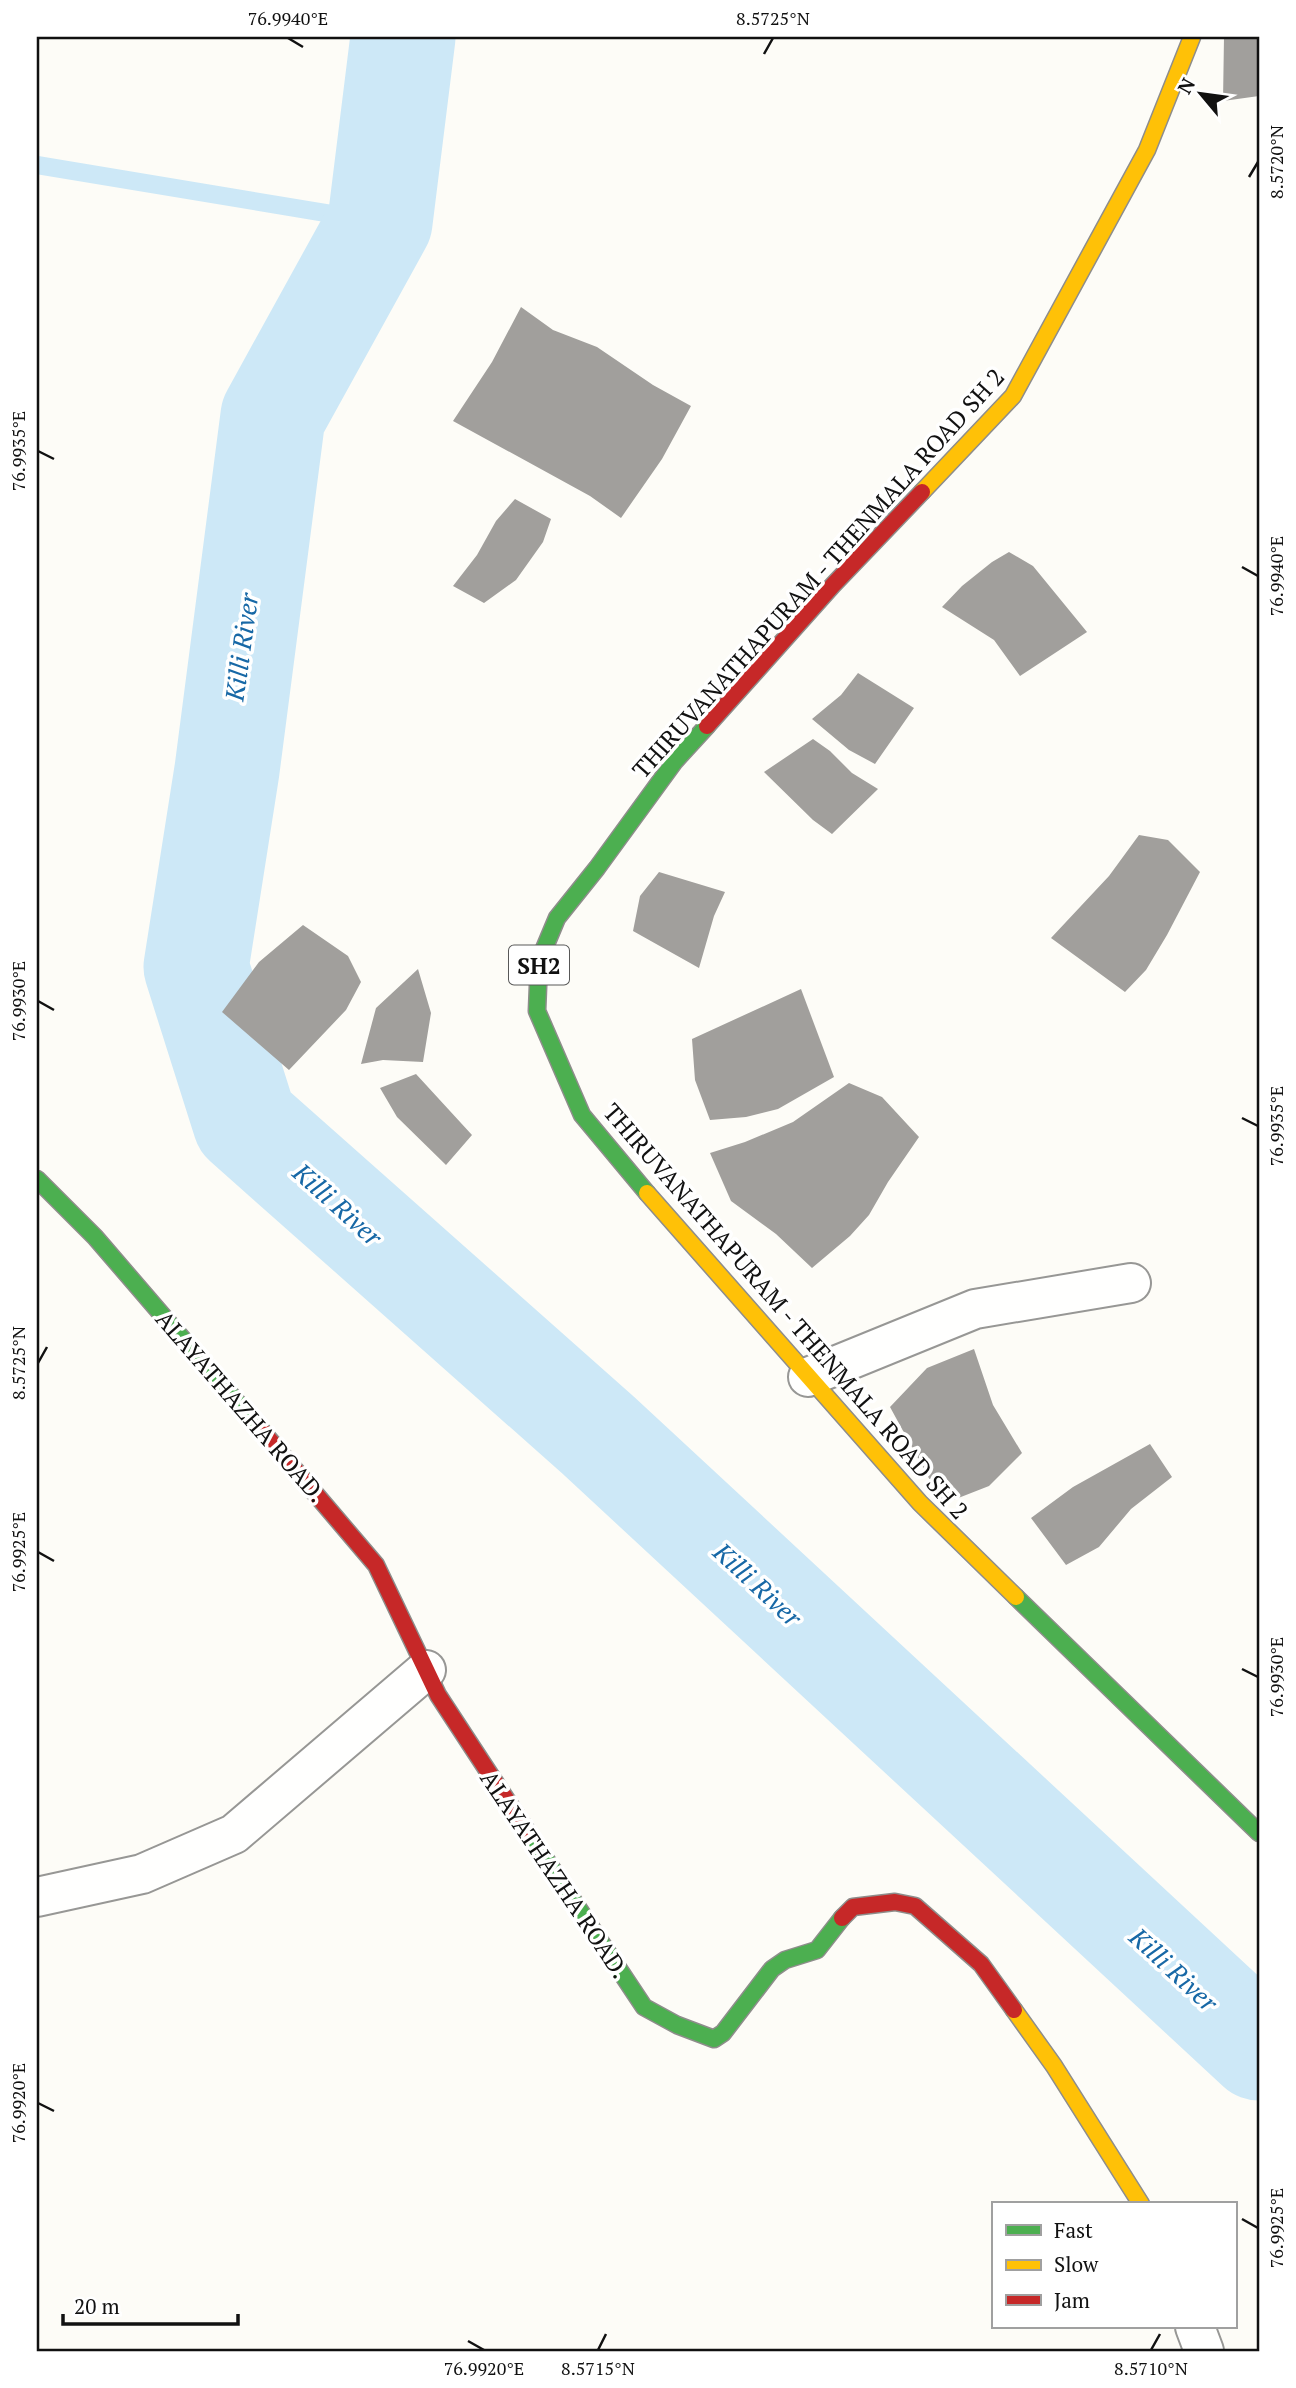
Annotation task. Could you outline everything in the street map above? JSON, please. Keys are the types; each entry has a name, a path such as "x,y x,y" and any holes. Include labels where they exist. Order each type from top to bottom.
{"main road":[{"name":"THIRUVANATHAPURAM - THENMALA ROAD SH 2","path":"1192,37 1147,150 1013,396 834,585 675,761 557,918 539,961 537,1011 582,1115 689,1242 920,1503 1259,1833"},
{"name":"ALAYATHAZHA ROAD.","path":"37,1179 95,1237 376,1565 426,1670 459,1730 644,2007 677,2025 714,2039 723,2033 772,1969 785,1960 817,1950 853,1907 895,1902 915,1906 981,1964 1054,2066 1140,2202"}],"street":[{"path":"808,1377 975,1309 1130,1283"},
{"path":"37,1897 142,1874 234,1835 426,1670"},
{"path":"1195,2328 1204,2351"}],"building":[{"path":"1224,37 1259,37 1259,96 1223,101"},
{"path":"521,307 553,330 597,347 653,385 691,406 662,459 621,518 590,496 453,421 492,362"},
{"path":"515,499 551,519 543,542 516,580 484,603 453,586 477,555 496,521"},
{"path":"1009,552 1033,566 1087,632 1020,676 994,640 942,607 962,586"},
{"path":"858,673 914,708 875,764 849,750 812,719 841,695"},
{"path":"813,739 830,751 852,773 878,789 832,834 813,820 764,772"},
{"path":"1139,835 1168,840 1200,872 1146,970 1125,992 1051,938 1109,876"},
{"path":"659,872 725,892 714,916 699,968 633,931 640,896"},
{"path":"303,925 348,956 361,982 346,1010 289,1070 222,1012 259,962"},
{"path":"418,969 431,1013 423,1062 383,1060 361,1064 376,1008"},
{"path":"801,989 834,1077 778,1109 746,1117 710,1120 695,1080 692,1039"},
{"path":"416,1074 472,1135 446,1165 397,1117 380,1088"},
{"path":"849,1083 882,1097 919,1137 869,1215 850,1236 812,1268 776,1234 731,1201 710,1153 793,1122"},
{"path":"974,1349 993,1405 1022,1453 989,1486 943,1504 890,1407 927,1368"},
{"path":"1150,1444 1172,1477 1131,1509 1099,1547 1066,1565 1031,1518 1073,1487"}],"waterway":[{"name":"Killi River","path":"403,37 380,222 273,416 227,770 196,967 245,1122 598,1435 1259,2048"},
{"path":"37,165 380,222"}],"traffic: fast":[{"path":"647,1193 582,1115 537,1011 539,961 557,918 675,761 707,726"},
{"path":"37,1179 95,1237 262,1431"},
{"path":"1016,1597 1259,1833"},
{"path":"527,1831 644,2007 677,2025 714,2039 723,2033 772,1969 785,1960 817,1950 842,1918"}],"traffic: slow":[{"path":"922,492 1013,396 1147,150 1192,37"},
{"path":"647,1193 920,1503 1016,1597"},
{"path":"1014,2010 1054,2066 1140,2202"}],"traffic: jam":[{"path":"707,726 833,585 922,492"},
{"path":"262,1431 376,1565 438,1695 527,1831"},
{"path":"842,1918 853,1907 895,1902 915,1906 981,1964 1014,2010"}]}
